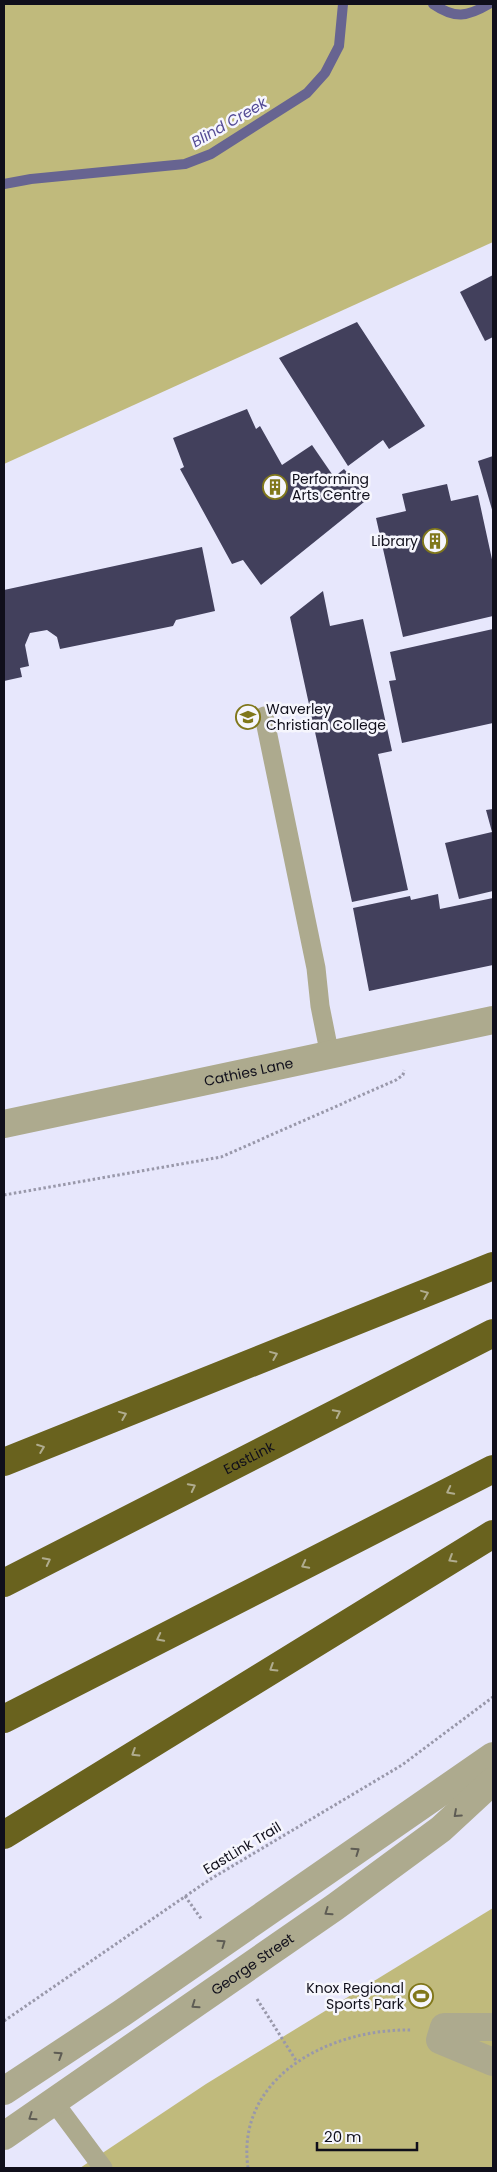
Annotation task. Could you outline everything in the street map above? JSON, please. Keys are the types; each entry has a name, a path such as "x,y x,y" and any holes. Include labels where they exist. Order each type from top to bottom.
{"highway":[{"path":"4,1462 493,1266"},
{"name":"EastLink","path":"4,1583 493,1333"},
{"path":"4,1718 493,1469"},
{"path":"4,1835 493,1534"}],"street":[{"name":"Cathies Lane","path":"4,1124 493,1020"},
{"path":"4,2091 122,2013 493,1756"},
{"name":"George Street","path":"4,2136 335,1907 441,1828 493,1781"},
{"path":"493,2027 444,2027 440,2040 493,2062"},
{"path":"32,2072 54,2102"}],"lane":[{"path":"264,716 316,968 320,1006 330,1056"},
{"path":"54,2102 103,2168"}],"path":[{"path":"4,1195 221,1157 396,1080 403,1075 402,1064"},
{"name":"EastLink Trail","path":"4,2022 209,1880 402,1765 493,1697"},
{"path":"248,2168 248,2136 254,2112 266,2091 302,2058 320,2047 360,2034 393,2030 442,2033"}],"shaded area":[{"path":"4,4 493,4 493,242 4,464"},
{"name":"Knox Regional Sports Park","path":"493,1908 493,2168 80,2168 206,2084"}],"building":[{"path":"493,275 493,337 485,341 460,292"},
{"path":"357,322 425,426 389,449 383,440 348,466 279,358"},
{"name":"Performing Arts Centre","path":"247,409 256,429 260,426 282,465 312,445 334,477 344,469 369,498 261,585 243,560 232,564 180,469 184,467 173,438"},
{"path":"493,456 493,513 478,461"},
{"name":"Library","path":"447,484 451,501 478,495 493,564 493,616 403,637 376,518 406,511 402,494"},
{"path":"202,547 215,611 176,620 173,626 60,649 57,637 47,630 30,633 25,645 29,666 20,668 22,677 4,681 4,590"},
{"path":"323,591 330,626 363,619 392,751 378,754 408,890 352,902 290,617"},
{"path":"493,629 493,723 402,743 389,681 396,680 390,652"},
{"path":"493,809 493,891 459,899 445,843 492,832 486,810"},
{"path":"438,894 440,909 493,898 493,965 369,991 353,908 410,896 411,900"}],"waterway":[{"name":"Blind Creek","path":"4,184 31,179 185,164 211,154 307,93 325,73 339,46 343,4"},
{"name":"Blind Creek","path":"433,4 455,14 474,12 489,4"}],"place":[{"name":"Performing Arts Centre","path":"275,487"},
{"name":"Library","path":"435,541"},
{"name":"Waverley Christian College","path":"248,717"},
{"name":"Knox Regional Sports Park","path":"421,1996"}]}
